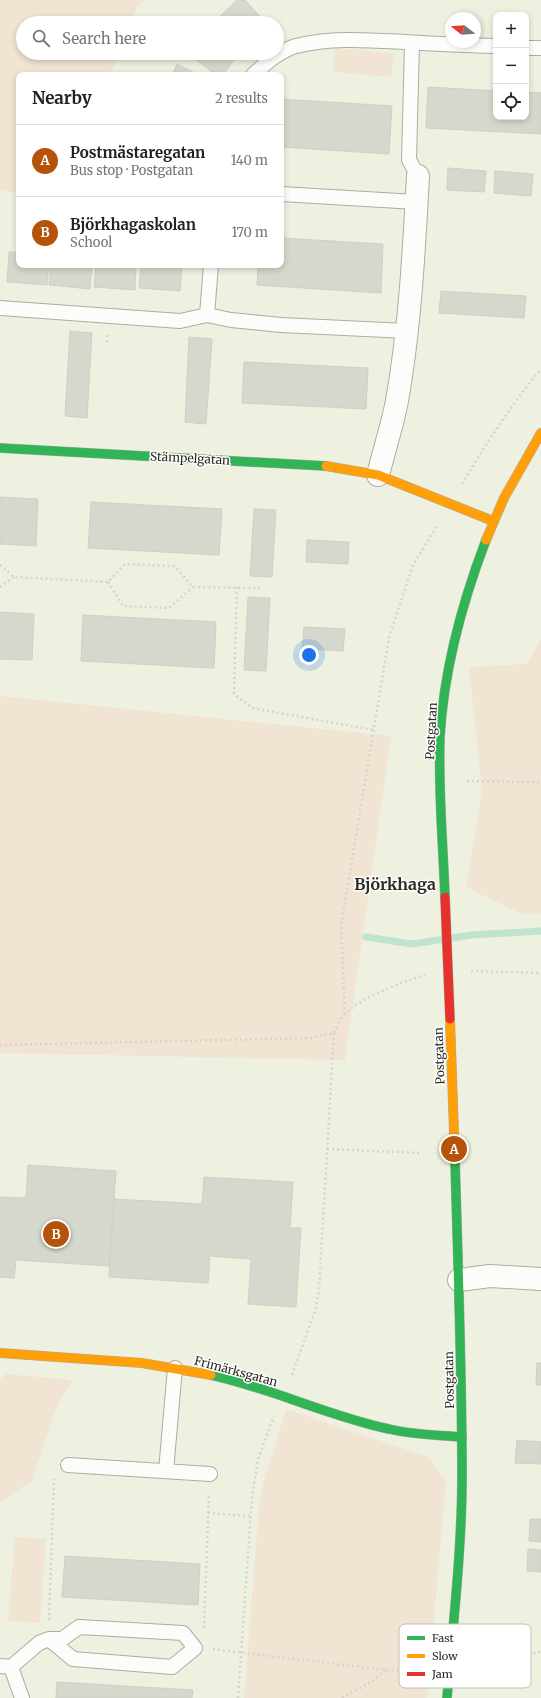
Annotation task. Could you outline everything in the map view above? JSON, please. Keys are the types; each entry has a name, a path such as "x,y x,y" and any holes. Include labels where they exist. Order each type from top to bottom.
{"street":[{"path":"378,476 396,403 407,331 418,176"},
{"name":"Postgatan","path":"453,1624 462,1476 462,1437 459,1280 441,769 442,713 452,645 462,604 493,521 518,471 541,433"},
{"name":"Stämpelgatan","path":"0,448 327,466 378,476 493,521"},
{"path":"459,1280 490,1276 541,1278"},
{"name":"Frimärksgatan","path":"0,1353 149,1364 175,1368 225,1378 326,1412 385,1429 407,1433 462,1437"},
{"name":"Postgatan","path":"446,1698 447,1688"}],"lane":[{"path":"284,51 295,46 331,40 493,46"},
{"path":"412,43 409,160 418,176"},
{"path":"256,72 270,60"},
{"path":"284,194 416,202"},
{"path":"207,315 211,268"},
{"path":"0,308 180,321 207,315 231,320 281,325 407,331"},
{"path":"166,1471 175,1368"},
{"path":"68,1465 210,1474"},
{"path":"22,1698 5,1666 48,1638 62,1639 79,1628 183,1633 199,1648 172,1666 73,1659 48,1638"}],"path":[{"path":"461,485 525,388 541,369"},
{"path":"345,1014 342,926 389,637 413,565 440,520"},
{"path":"0,565 14,577 108,582 125,564 174,566 193,587"},
{"path":"0,587 14,577"},
{"path":"108,582 123,606 169,608 193,587 260,588"},
{"path":"237,587 234,694 253,708 373,730"},
{"path":"467,782 541,782"},
{"path":"469,971 541,973"},
{"path":"238,1698 251,1516 258,1459 315,1311 319,1290 334,1033 345,1014 371,996 391,987 432,973"},
{"path":"0,1046 311,1038 334,1033"},
{"path":"327,1149 420,1153"},
{"path":"48,1638 54,1479 68,1465"},
{"path":"210,1474 199,1648 241,1651 385,1670 399,1670"},
{"path":"208,1513 251,1516"},
{"path":"531,1653 541,1652"},
{"path":"342,1698 373,1681 385,1670"}],"shaded area":[{"path":"0,0 146,0 138,5 134,16 16,16 16,60 116,60 111,72 16,72 16,192 0,191"},
{"path":"335,48 394,53 391,77 333,72"},
{"path":"541,639 541,914 521,914 466,887 482,791 469,667 527,664"},
{"path":"0,696 391,736 345,1060 0,1053"},
{"path":"6,1374 72,1380 55,1411 32,1481 0,1502 0,1379"},
{"path":"286,1409 428,1457 446,1481 433,1624 399,1624 399,1688 428,1688 427,1698 244,1698 260,1495"},
{"path":"15,1537 46,1539 40,1623 8,1621"}],"building":[{"path":"237,0 245,0 260,16 220,16"},
{"path":"196,60 234,60 225,72 212,72"},
{"path":"177,64 193,72 173,72"},
{"path":"428,87 493,91 493,120 529,120 529,92 541,93 541,134 426,128"},
{"path":"284,99 392,106 389,154 284,147"},
{"path":"448,168 486,171 484,192 447,190"},
{"path":"495,171 533,174 531,196 494,193"},
{"path":"284,238 383,244 381,293 257,285 258,268 284,268"},
{"path":"9,252 16,252 16,268 49,268 47,285 7,282"},
{"path":"51,268 92,268 90,289 49,285"},
{"path":"96,268 136,268 135,290 94,287"},
{"path":"141,268 182,268 180,291 139,288"},
{"path":"441,291 526,296 524,318 439,313"},
{"path":"70,331 92,333 87,418 65,416"},
{"path":"189,337 212,339 206,424 185,422"},
{"path":"244,362 368,368 366,409 242,403"},
{"path":"0,497 38,499 36,546 0,544"},
{"path":"91,502 222,509 219,555 88,548"},
{"path":"254,509 276,510 272,577 250,576"},
{"path":"307,540 349,542 348,564 306,562"},
{"path":"248,597 270,598 266,671 244,670"},
{"path":"0,612 34,614 32,660 0,659"},
{"path":"83,615 216,622 214,668 81,661"},
{"path":"304,627 345,629 343,651 302,649"},
{"path":"28,1165 116,1171 109,1266 16,1260 14,1278 0,1277 0,1197 26,1198"},
{"path":"204,1177 293,1182 290,1228 301,1228 296,1307 248,1304 251,1259 210,1256 208,1283 109,1277 114,1199 202,1204"},
{"path":"537,1363 541,1363 541,1385 536,1385"},
{"path":"517,1440 541,1442 541,1464 515,1463"},
{"path":"530,1519 541,1519 541,1542 529,1541"},
{"path":"528,1549 541,1550 541,1572 527,1571"},
{"path":"65,1556 200,1564 198,1605 62,1597"},
{"path":"57,1682 193,1690 192,1698 56,1698"}],"waterway":[{"path":"366,937 412,944 471,935 541,931"}],"traffic: fast":[{"path":"0,448 326,466"},
{"path":"445,897 440,776 440,736 442,711 450,661 462,612 486,540"},
{"path":"454,1624 462,1503 461,1357 455,1160"},
{"path":"211,1375 256,1387 344,1417 389,1429 462,1437"},
{"path":"447,1698 448,1688"}],"traffic: slow":[{"path":"486,540 504,498 541,433"},
{"path":"326,466 378,475 493,521"},
{"path":"450,1019 455,1160"},
{"path":"0,1353 142,1363 211,1375"}],"traffic: jam":[{"path":"445,897 450,1019"}],"place":[{"name":"Postmästaregatan","path":"454,1149"},
{"name":"Björkhagaskolan","path":"56,1234"}],"district":[{"name":"Björkhaga","path":"395,884"}]}
